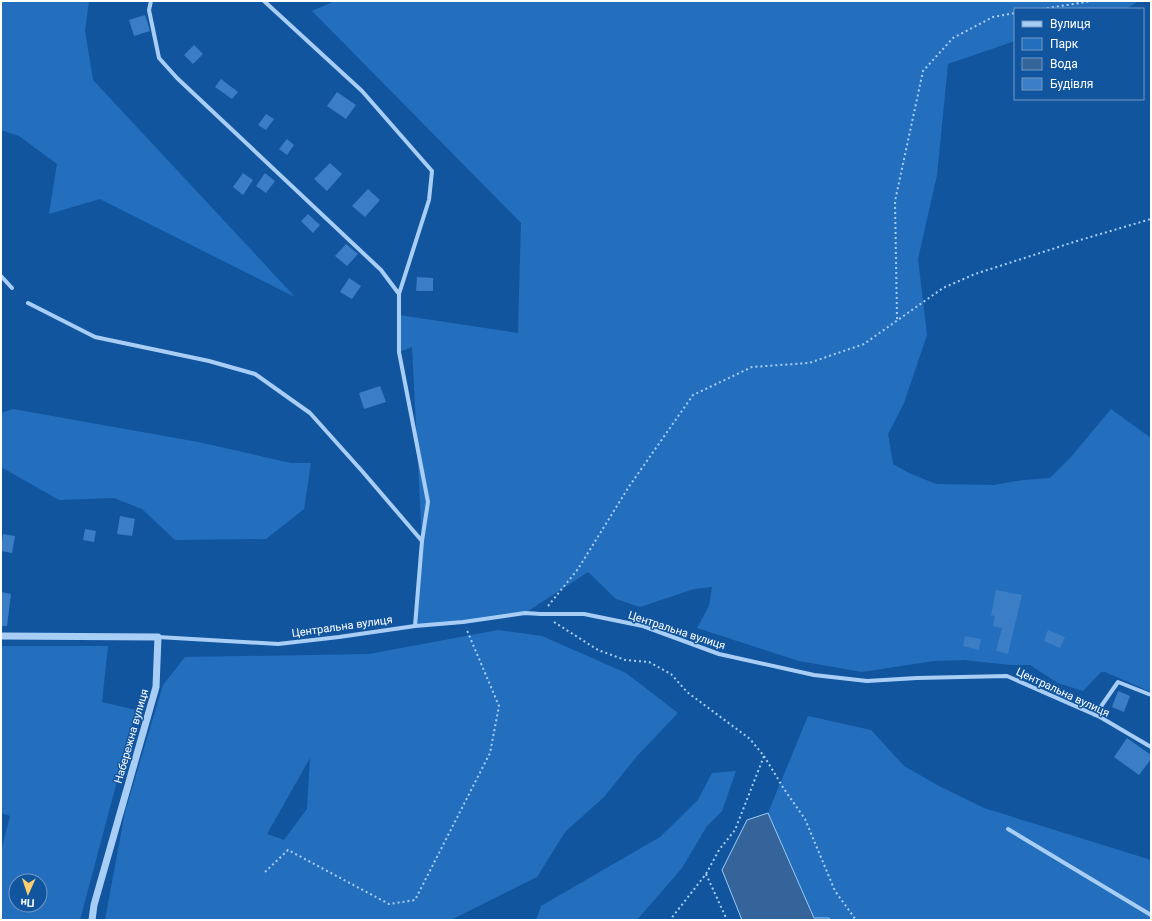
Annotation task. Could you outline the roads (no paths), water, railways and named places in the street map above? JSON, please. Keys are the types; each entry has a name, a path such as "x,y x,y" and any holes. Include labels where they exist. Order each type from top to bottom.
{"street":[{"path":"151,1 149,10 159,58 177,78 354,243 381,270 399,294"},
{"path":"264,1 362,91 432,171 429,200 399,294 400,352 428,502 422,541 415,626"},
{"path":"1,276 12,288"},
{"path":"28,303 95,337 209,361 255,374 310,413 422,541"},
{"name":"Центральна вулиця","path":"158,637 278,644 415,626 463,622 525,613 584,614 643,626 718,654 814,675 867,682 918,678 1007,676 1095,715 1151,747"},
{"path":"1,636 158,637"},
{"name":"Набережна вулиця","path":"92,920 94,905 156,687 158,637"},
{"path":"1095,715 1118,682 1151,695"},
{"path":"1008,829 1151,916"}],"water":[{"path":"768,813 814,918 829,918 830,920 742,920 722,870 747,820"}]}
